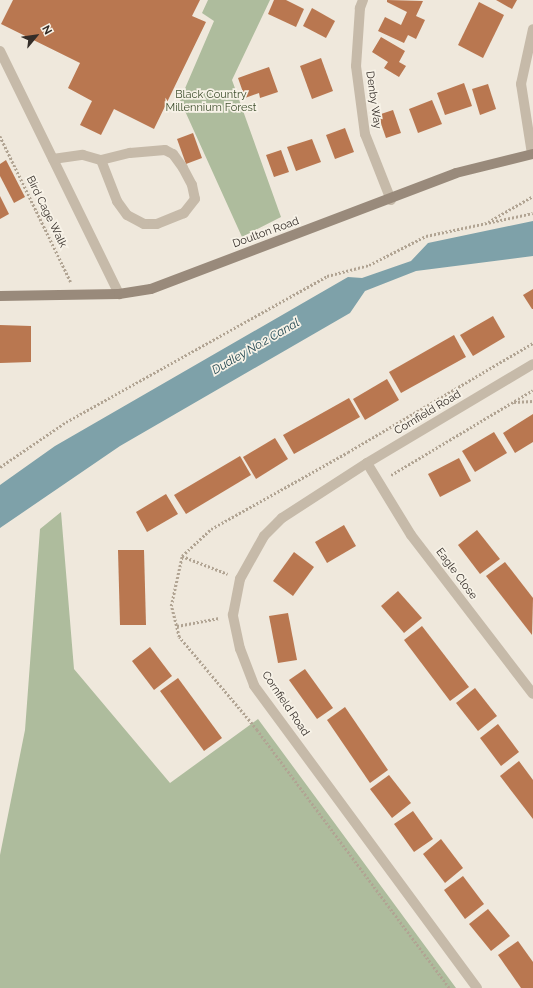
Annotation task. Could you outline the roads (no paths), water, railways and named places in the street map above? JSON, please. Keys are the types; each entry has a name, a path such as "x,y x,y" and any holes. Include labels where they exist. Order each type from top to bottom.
{"street":[{"name":"Denby Way","path":"363,0 360,8 356,66 365,134 391,200"},
{"path":"532,154 522,84 533,29"},
{"path":"0,51 53,159 69,197 119,294"},
{"path":"53,159 83,156 101,160 148,151 165,150 173,154 192,185 195,199 184,213 157,224 144,224 127,215 117,201 101,160"},
{"name":"Doulton Road","path":"0,296 119,294 151,289 391,200 456,173 532,154"},
{"name":"Cornfield Road","path":"477,988 254,685 240,649 233,615 240,579 264,536 282,518 367,463 533,364"},
{"name":"Eagle Close","path":"367,463 411,535 533,694"}],"water":[{"name":"Dudley No.2 Canal","path":"533,221 533,256 416,271 365,291 350,313 120,446 0,528 0,485 55,446 348,277 362,278 411,261 428,243"}],"park label":[{"name":"Black Country Millennium Forest","path":"211,102"}]}
